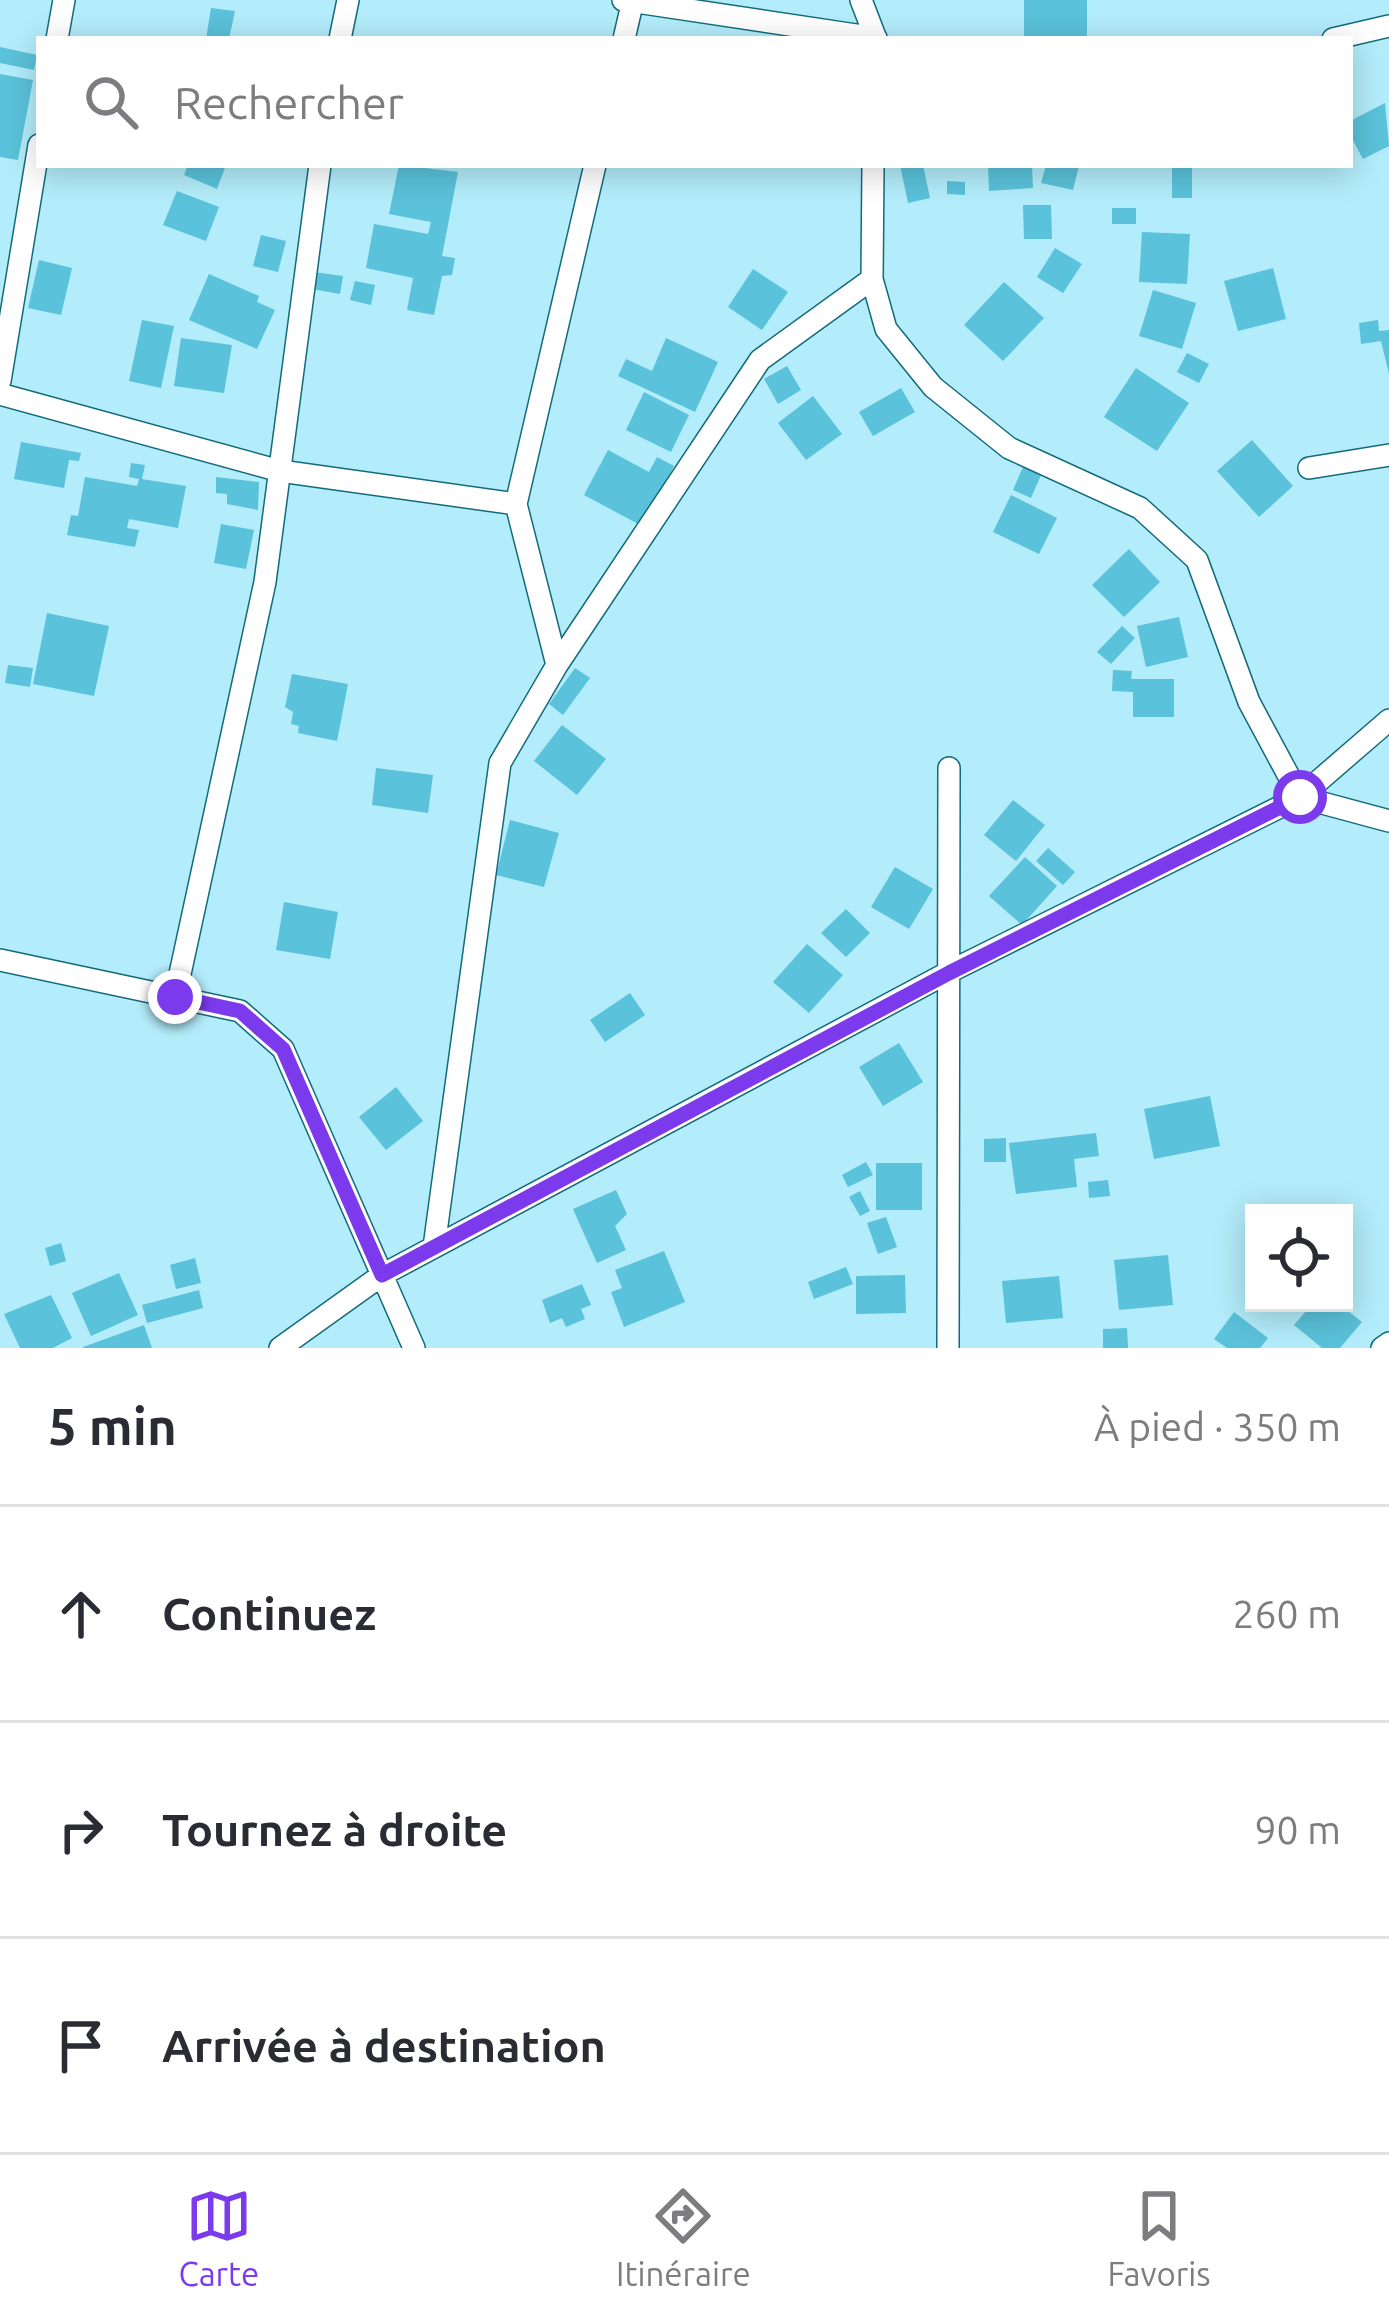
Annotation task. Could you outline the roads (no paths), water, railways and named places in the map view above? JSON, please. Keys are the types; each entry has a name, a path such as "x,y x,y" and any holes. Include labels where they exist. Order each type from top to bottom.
{"street":[{"path":"57,36 64,0"},
{"path":"341,36 348,0"},
{"path":"861,0 874,36"},
{"path":"624,36 629,1 856,36"},
{"path":"1346,36 1389,26"},
{"path":"0,381 36,163"},
{"path":"175,997 266,582 320,168"},
{"path":"557,665 516,504 594,168"},
{"path":"874,168 872,279 886,329 933,387 1009,448 1140,508 1197,560 1249,702 1300,797 1389,821"},
{"path":"434,1247 500,763 557,665 760,360 872,279"},
{"path":"0,394 280,471 516,504"},
{"path":"1309,468 1389,455"},
{"path":"280,1348 382,1275 949,973 1300,797 1389,720"},
{"path":"948,1348 949,768"},
{"path":"0,960 240,1011 283,1049 414,1348"}]}
